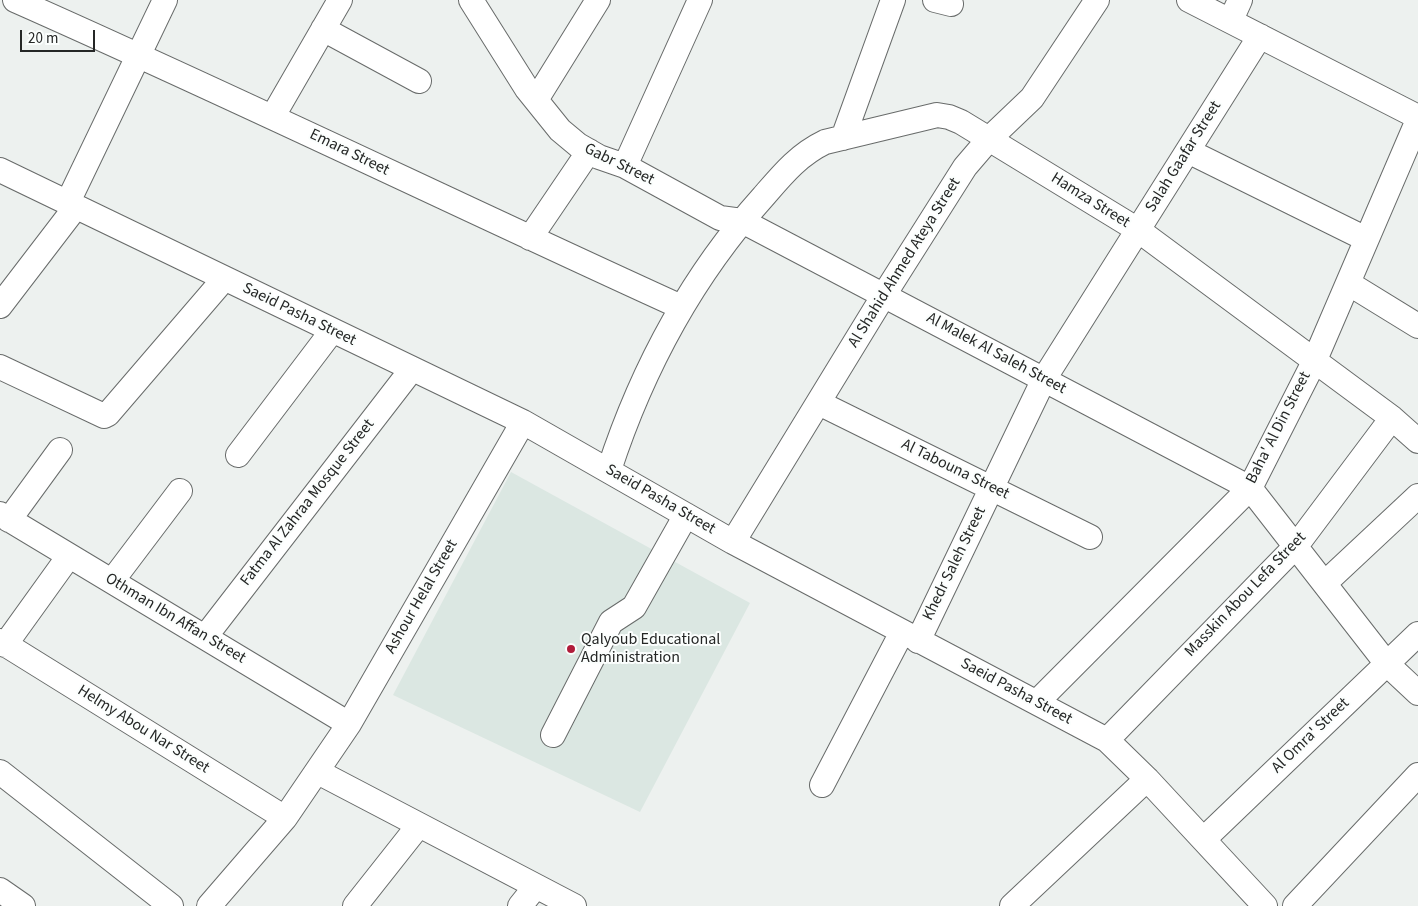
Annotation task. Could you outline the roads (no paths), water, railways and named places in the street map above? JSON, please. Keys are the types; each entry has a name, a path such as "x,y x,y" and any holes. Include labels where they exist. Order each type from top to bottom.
{"street":[{"name":"Emara Street","path":"15,0 273,116 530,238 681,307"},
{"path":"0,306 71,206 137,54 165,0"},
{"path":"273,116 340,0"},
{"name":"Gabr Street","path":"471,0 536,100 560,130 589,151 625,166 720,218 742,220"},
{"path":"536,100 598,0"},
{"path":"625,166 700,0"},
{"path":"843,138 893,0"},
{"name":"Al Shahid Ahmed Ateya Street","path":"733,542 884,295 965,167 989,139 1032,98 1097,0"},
{"path":"1188,0 1235,10 1260,36 1418,118"},
{"path":"323,29 419,81"},
{"name":"Salah Gaafar Street","path":"1044,379 1260,36"},
{"name":"Hamza Street","path":"609,470 639,386 681,307 742,220 794,162 808,150 825,142 937,115 949,117 989,139 1138,230 1392,418 1418,441"},
{"name":"Baha' Al Din Street","path":"1037,702 1250,488 1314,362 1418,118"},
{"path":"530,238 589,151"},
{"path":"1188,151 1366,240"},
{"name":"Saeid Pasha Street","path":"0,170 71,206 523,422 733,542 1107,740 1147,779 1265,906"},
{"name":"Al Malek Al Saleh Street","path":"742,220 1250,488"},
{"path":"0,366 104,416 108,414 224,279"},
{"path":"1348,282 1418,326"},
{"path":"238,455 332,331"},
{"name":"Fatma Al Zahraa Mosque Street","path":"205,637 412,369"},
{"name":"Khedr Saleh Street","path":"822,785 910,637 992,488 1044,379"},
{"name":"Al Tabouna Street","path":"819,404 1090,536"},
{"name":"Masskin Abou Lefa Street","path":"1107,740 1296,546 1392,418"},
{"name":"Ashour Helal Street","path":"209,906 285,818 350,724 523,422"},
{"path":"5,517 60,450"},
{"path":"1250,488 1387,664 1418,693"},
{"path":"112,581 180,491"},
{"path":"1325,583 1418,496"},
{"path":"553,734 612,622 634,607 686,515"},
{"name":"Othman Ibn Affan Street","path":"5,517 350,724"},
{"path":"3,643 69,556"},
{"name":"Al Omra' Street","path":"1204,839 1418,634"},
{"name":"Helmy Abou Nar Street","path":"3,643 285,818"},
{"path":"0,772 171,906"},
{"path":"318,772 574,906"},
{"path":"1295,906 1418,776"},
{"path":"1012,906 1147,779"},
{"path":"355,906 419,825"},
{"path":"520,906 536,886"},
{"path":"0,890 23,906"}],"place":[{"name":"Qalyoub Educational Administration","path":"571,649"}]}
